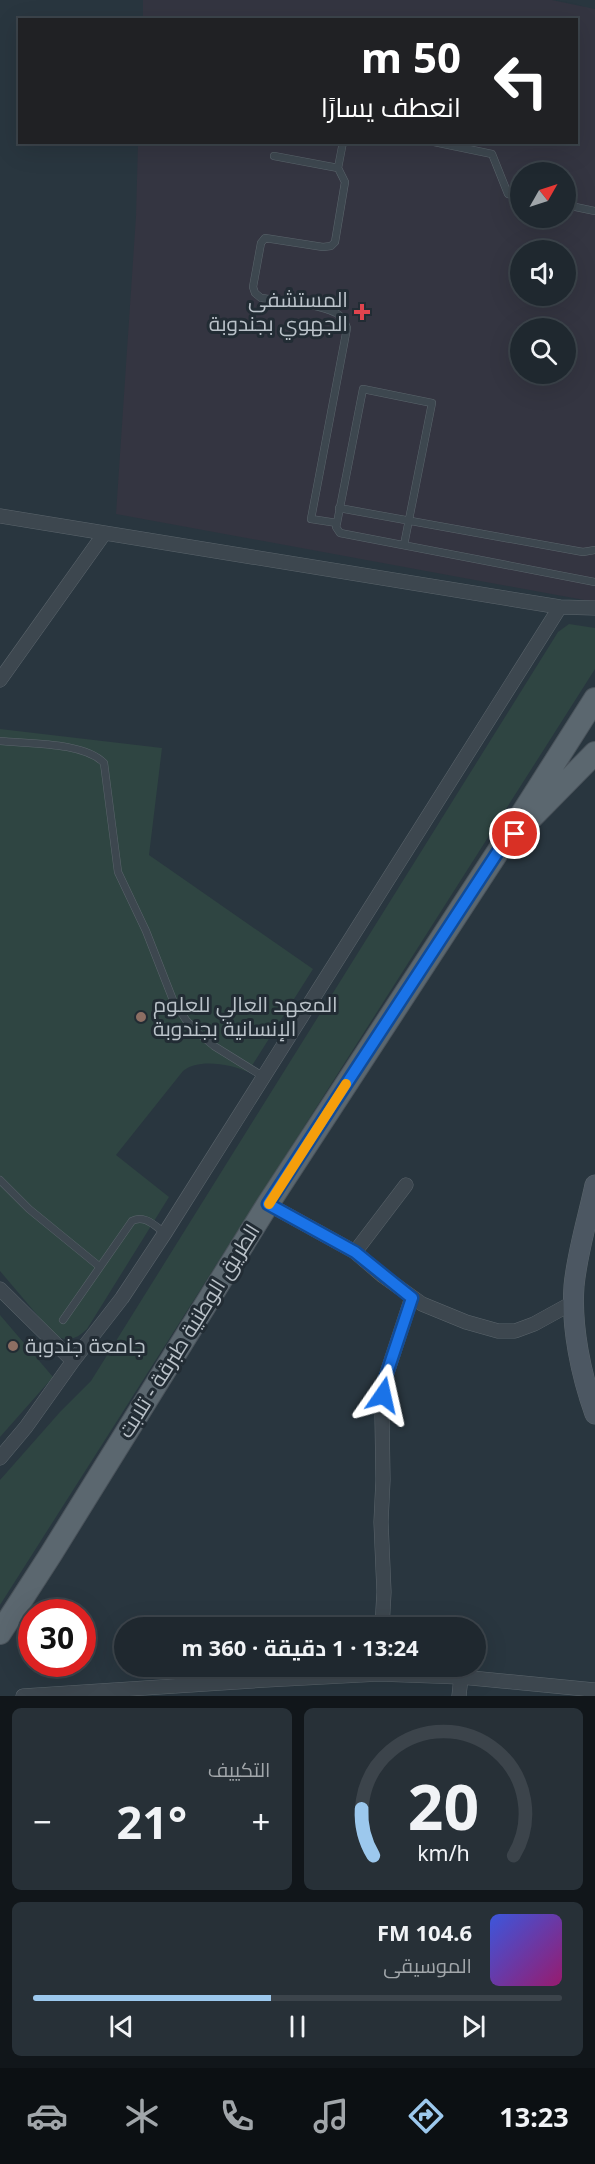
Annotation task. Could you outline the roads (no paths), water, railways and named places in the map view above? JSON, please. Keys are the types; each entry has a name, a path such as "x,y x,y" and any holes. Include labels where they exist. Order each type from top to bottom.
{"main road":[{"name":"الطريق الوطنية طبرقة - تلابت","path":"0,1633 268,1204 595,699"},
{"name":"الطريق الوطنية طبرقة - تلابت","path":"499,850 595,753"}],"street":[{"path":"0,516 560,607 595,608"},
{"path":"0,680 104,534"},
{"path":"0,1458 26,1427 122,1298 165,1233 560,607"},
{"path":"355,1252 406,1185"},
{"path":"595,1185 592,1216 574,1284 574,1302 588,1362 588,1392 595,1414"},
{"path":"268,1204 355,1252 412,1298 434,1310 466,1322 498,1331 515,1331 574,1302"},
{"path":"0,1289 73,1361"},
{"path":"383,1617 382,1416 385,1379 412,1298"},
{"path":"29,1696 300,1677"},
{"path":"459,1696 461,1677 595,1689"}],"lane":[{"path":"337,523 311,519 346,328 344,321 338,314 327,309 261,298 255,293 253,287 261,243 265,238 323,247 331,246 334,242 345,183 338,168 343,144"},
{"path":"444,144 492,154 510,194"},
{"path":"274,156 338,168"},
{"path":"576,208 595,211"},
{"path":"404,545 432,403 363,389 339,508 336,527 340,533 595,582"},
{"path":"339,508 583,552 595,550"},
{"path":"0,741 75,748 89,752 105,763 118,872 146,931 173,1000 186,1020 214,1046 264,1077"},
{"path":"0,1180 29,1209 100,1267"},
{"path":"63,1320 132,1221 136,1218 147,1221 165,1233"}],"place":[{"name":"المستشفى الجهوي بجندوبة","path":"362,312"},
{"name":"المعهد العالي للعلوم الإنسانية بجندوبة","path":"141,1017"},
{"name":"جامعة جندوبة","path":"13,1346"}]}
